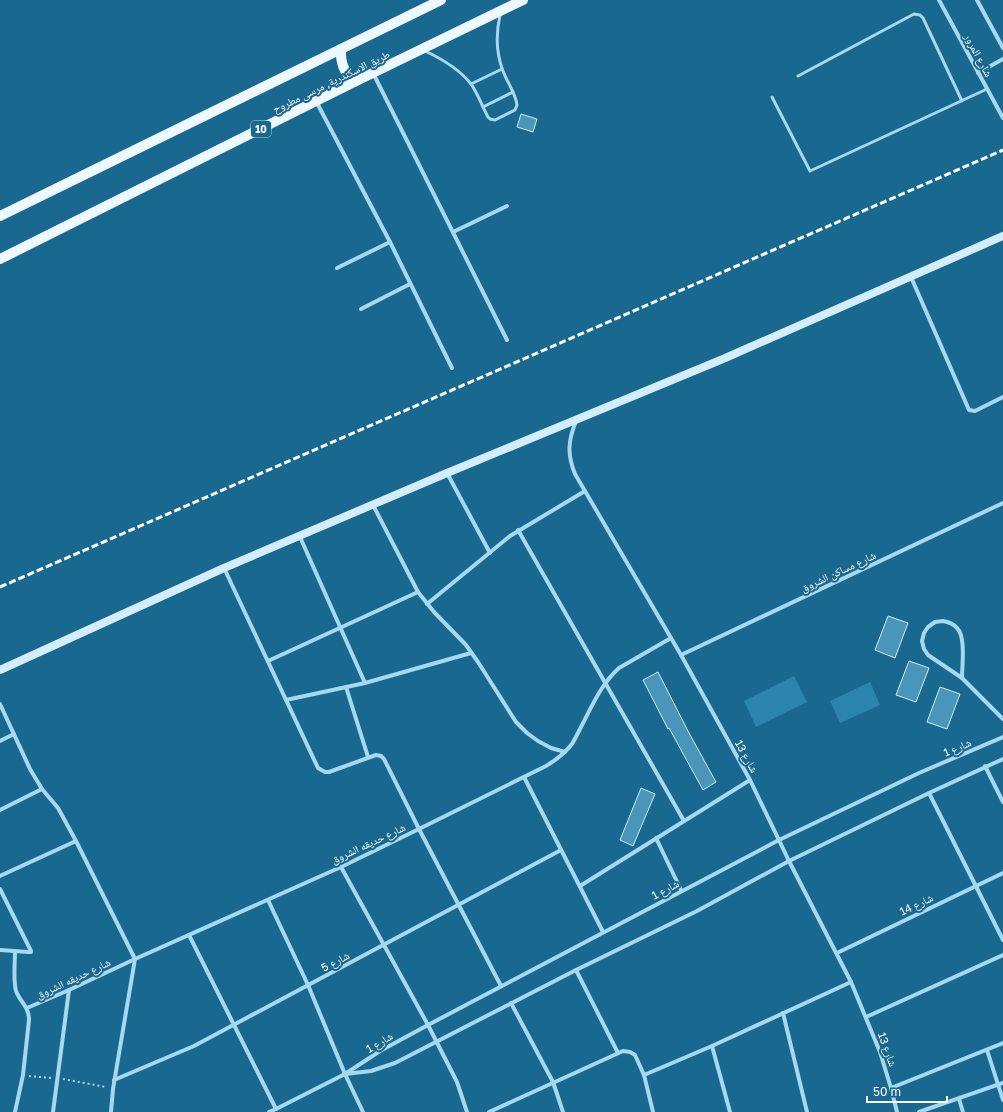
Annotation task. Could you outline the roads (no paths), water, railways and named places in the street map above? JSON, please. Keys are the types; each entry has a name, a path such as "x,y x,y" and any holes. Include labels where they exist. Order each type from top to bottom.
{"main road":[{"path":"0,216 441,0"},
{"name":"طريق الاسكندرية, مرسى مطروح","path":"0,259 354,82 523,0"},
{"path":"341,49 340,56 343,68 354,82"}],"street":[{"name":"شارع المرور","path":"940,0 1003,118"},
{"path":"976,0 1003,48"},
{"path":"978,73 1003,59"},
{"path":"373,73 507,340"},
{"path":"316,101 390,242 452,368"},
{"path":"453,232 506,206"},
{"path":"0,670 224,568 300,537 447,473 723,359 1003,236"},
{"path":"337,268 390,242"},
{"path":"911,277 969,410 975,412 1003,397"},
{"path":"361,309 410,284"},
{"name":"شارع 13","path":"577,419 572,431 569,453 575,474 681,655 750,780 789,862 851,982 880,1052 897,1112"},
{"path":"447,473 490,553"},
{"path":"427,604 518,530 585,491"},
{"name":"شارع مساكن الشروق","path":"681,655 1003,503"},
{"path":"373,505 418,592 427,604 466,645 516,722 538,741 551,748 565,752"},
{"path":"518,530 684,821"},
{"path":"300,537 365,683"},
{"path":"224,568 318,768 325,772 329,772 376,755 381,756 384,759 501,986"},
{"path":"268,661 418,592"},
{"path":"962,678 961,634 957,627 951,623 943,621 935,622 928,627 924,633 922,641 924,649 928,655 962,678 1001,714 1003,719"},
{"name":"شارع حديقه الشروق","path":"27,1008 341,867 546,766 556,760 572,744 605,682 619,668 671,638"},
{"path":"286,700 365,683 471,653"},
{"path":"346,687 368,757"},
{"path":"0,704 30,769 42,789 58,808 76,840 135,959 114,1080 111,1112"},
{"path":"0,741 14,734"},
{"name":"شارع 1","path":"269,1112 345,1074 380,1050 681,890 779,840 919,773 1003,737"},
{"name":"شارع 1","path":"345,1074 371,1071 395,1063 576,970 697,911 789,862 929,793 1003,759"},
{"path":"986,766 1003,802"},
{"path":"524,777 603,932"},
{"path":"580,886 750,780"},
{"path":"0,810 42,789"},
{"path":"929,793 1003,940"},
{"path":"656,838 681,890"},
{"path":"0,876 76,840"},
{"name":"شارع 5","path":"114,1080 194,1046 561,850"},
{"path":"341,867 428,1025 457,1082 467,1111 462,1112"},
{"name":"شارع 14","path":"837,953 1003,873"},
{"path":"0,889 31,952 0,950"},
{"path":"268,900 308,985 345,1074 363,1112"},
{"path":"189,935 276,1109"},
{"path":"15,952 16,991 19,998 27,1008 29,1014 22,1075 15,1112"},
{"path":"866,1017 1003,955"},
{"path":"576,970 618,1053"},
{"path":"644,1075 712,1046 851,982"},
{"path":"53,1112 70,990"},
{"path":"511,1003 553,1082 563,1112"},
{"path":"783,1013 807,1112"},
{"path":"891,1088 1003,1043"},
{"path":"712,1046 730,1112"},
{"path":"987,1050 1003,1100"},
{"path":"489,1112 623,1051 630,1052 635,1055 644,1075 653,1112"},
{"path":"919,1112 1003,1083"},
{"path":"959,1099 963,1112"}],"lane":[{"path":"421,50 448,64 471,84 488,117 493,120 515,110 517,106 513,92 502,69 498,54 498,25 501,11"},
{"path":"798,76 914,14 920,15 923,18 962,101"},
{"path":"471,84 502,69"},
{"path":"772,98 810,171 987,89"},
{"path":"483,107 513,92"}],"railway":[{"path":"0,587 1003,150"}]}
